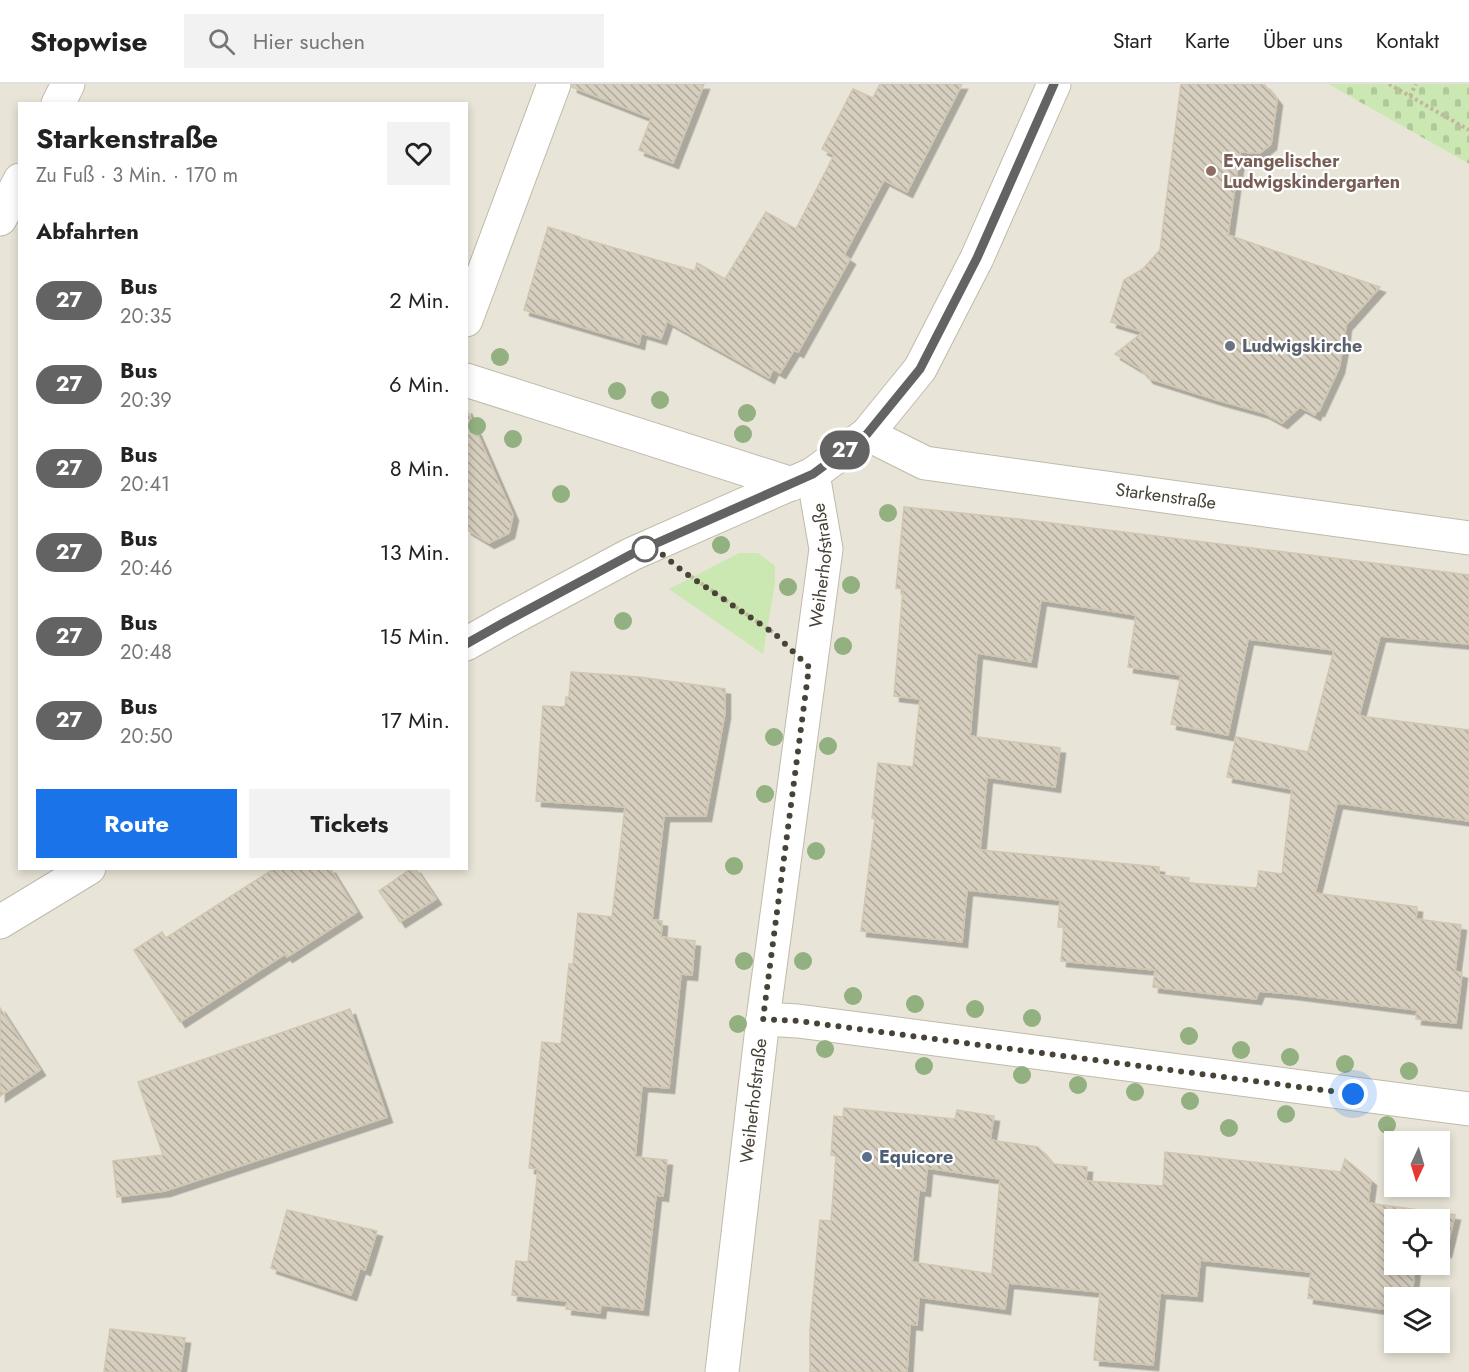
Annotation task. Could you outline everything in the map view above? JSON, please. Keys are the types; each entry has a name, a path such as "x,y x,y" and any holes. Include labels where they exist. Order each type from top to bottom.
{"street":[{"path":"59,102 68,84"},
{"path":"468,315 554,84"},
{"path":"468,643 632,554 802,479 869,432 920,369 977,258 1053,84"},
{"path":"0,219 14,183"},
{"path":"468,381 802,479"},
{"name":"Starkenstraße","path":"869,432 925,463 1469,538"},
{"path":"802,479 824,545"},
{"name":"Weiherhofstraße","path":"722,1372 763,1019 826,549 802,479"},
{"path":"0,922 86,870"},
{"path":"763,1019 810,1023 1469,1109"}],"path":[{"path":"1389,84 1469,130"},
{"path":"1410,96 1416,84"},
{"path":"652,546 685,573 775,634 809,667"}],"shaded area":[{"path":"0,84 1328,84 1469,164 1469,1372 0,1372"}],"green space":[{"path":"1328,84 1469,84 1469,164"},
{"path":"739,553 758,553 775,566 775,583 763,654 669,589"}],"building":[{"path":"572,84 704,84 673,163 639,150 651,118 572,87"},
{"path":"880,84 962,84 907,192 884,180 844,255 850,259 798,352 794,350 780,373 773,369 769,378 667,321 661,339 641,333 639,344 524,310 548,227 695,271 697,263 725,279 766,212 796,229 834,155 822,149 853,89 873,98"},
{"path":"1181,84 1264,84 1277,100 1271,144 1260,153 1240,152 1228,235 1380,287 1346,325 1339,368 1315,415 1300,407 1282,423 1264,413 1148,378 1142,370 1115,354 1143,332 1111,322 1124,280 1143,269 1160,250"},
{"path":"468,413 513,515 509,533 489,543 468,530"},
{"path":"904,507 1469,575 1469,644 1380,636 1359,716 1469,730 1469,821 1337,803 1315,893 1417,907 1416,919 1461,925 1455,971 1462,973 1456,1023 1416,1019 1417,1010 1291,994 1259,991 1256,999 1153,987 1155,970 1061,961 1064,927 1058,927 1060,900 967,890 962,942 861,931 875,819 872,818 878,763 913,767 920,699 894,696 903,589 896,588","holes":["1041,600 1136,615 1128,667 1181,675 1171,724 1228,735 1248,639 1334,650 1308,752 1236,737 1227,777 1292,789 1282,874 1259,871 1257,888 1188,883 1189,878 1159,875 1159,867 980,850 987,777 1055,787 1060,748 970,736 977,653 1031,662"]},
{"path":"571,672 639,677 725,689 725,713 706,816 664,816 652,920 662,921 661,937 695,941 692,975 681,974 669,1088 642,1086 635,1157 667,1160 663,1196 656,1195 643,1310 601,1305 600,1313 566,1309 567,1301 512,1295 516,1261 528,1262 538,1169 529,1168 542,1042 561,1044 569,964 573,964 578,913 612,917 625,807 536,801 543,706 565,707 566,697 569,697"},
{"path":"272,870 331,870 357,912 287,957 285,954 180,1022 134,950 162,932 166,938"},
{"path":"409,870 416,870 436,899 400,922 379,891"},
{"path":"0,1008 40,1070 0,1096"},
{"path":"350,1009 387,1117 165,1191 117,1197 113,1161 163,1155 138,1082"},
{"path":"844,1108 955,1119 957,1110 994,1116 990,1140 1038,1147 1053,1164 1087,1167 1086,1181 1163,1186 1165,1152 1341,1172 1345,1159 1371,1180 1368,1203 1412,1209 1384,1209 1384,1275 1414,1275 1413,1287 1384,1287 1384,1309 1308,1298 1311,1272 1200,1260 1197,1296 1160,1293 1153,1365 1094,1360 1100,1292 1008,1283 1005,1309 919,1297 917,1325 910,1324 907,1372 810,1372 810,1330 820,1220 831,1221 836,1156 831,1155 834,1116 843,1117","holes":["927,1168 1000,1179 992,1274 912,1262 919,1190 925,1191"]},
{"path":"287,1210 377,1231 365,1270 360,1268 351,1295 271,1268"},
{"path":"1450,1214 1455,1215 1450,1236"},
{"path":"110,1329 185,1338 180,1372 104,1372"}],"bus line":[{"name":"27","path":"468,643 632,554 813,474 867,434 920,369 964,279 977,258 1054,84"}],"place":[{"name":"Evangelischer Ludwigskindergarten","path":"1211,171"},
{"name":"Ludwigskirche","path":"1230,346"},
{"name":"Equicore","path":"867,1157"}],"route":[{"path":"645,549 652,546 685,573 775,634 809,667 763,1019 798,1021 1353,1094"}]}
